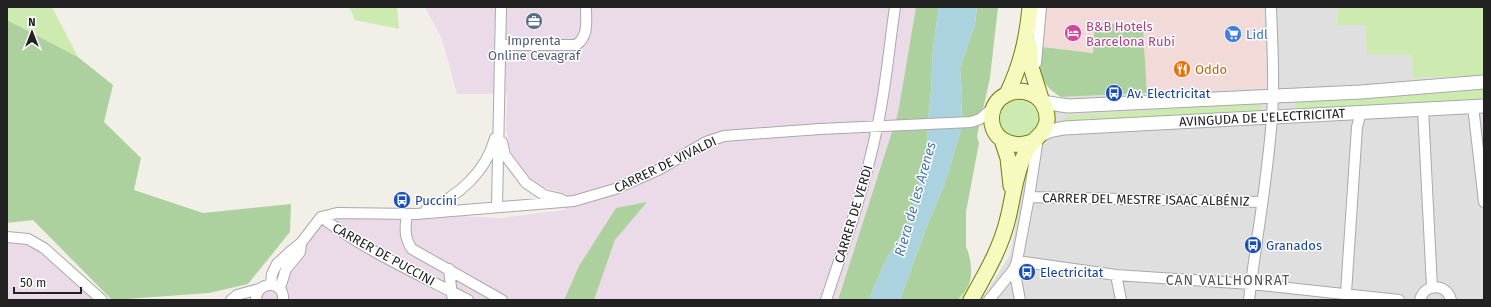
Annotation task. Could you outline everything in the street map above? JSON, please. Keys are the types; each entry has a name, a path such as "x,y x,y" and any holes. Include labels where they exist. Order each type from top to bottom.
{"main road":[{"path":"1012,200 1010,165 1000,137 992,121 995,106 1007,94 1019,67 1028,26 1030,7"},
{"path":"971,300 999,248 1022,161 1037,138 1045,129 1047,116 1031,67 1028,26"},
{"path":"1007,94 1017,91 1028,92 1040,96"},
{"path":"1000,137 1017,145 1025,145 1037,138"}],"street":[{"path":"497,208 501,7"},
{"path":"500,45 576,45 585,35 586,7"},
{"name":"CARRER DE VERDI","path":"826,300 857,206 878,126 896,7"},
{"path":"1040,96 1036,66 1041,7"},
{"path":"1249,300 1272,117 1274,73 1271,7"},
{"name":"AVINGUDA DE L'ELECTRICITAT","path":"1040,96 1068,106 1273,95 1361,92 1484,82"},
{"name":"CARRER DE VIVALDI","path":"971,122 980,118 995,106"},
{"path":"1478,106 1476,142 1484,202"},
{"name":"AVINGUDA DE L'ELECTRICITAT","path":"1037,138 1049,131 1064,128 1478,106"},
{"path":"1423,109 1432,287"},
{"path":"1346,298 1357,127 1361,112"},
{"path":"499,122 505,155 526,183 544,195 574,201"},
{"path":"412,214 442,202 467,185 479,173 494,144 499,122"},
{"name":"CARRER DE VIVALDI","path":"321,218 337,213 412,214 574,201 615,189 658,170 706,142 724,136 878,126 971,122 980,124 1000,137"},
{"path":"1020,300 1016,265 1029,197 1037,138"},
{"name":"CARRER DEL MESTRE ISAAC ALBÉNIZ","path":"1029,197 1262,202"},
{"name":"CARRER DE PUCCINI","path":"412,214 405,230 407,242 412,249 502,300"},
{"path":"275,286 272,274 277,264 301,243 321,218"},
{"name":"CARRER DE PUCCINI","path":"321,218 341,232 452,296 468,300"},
{"path":"7,237 28,239 44,248 102,300"},
{"path":"1016,265 1116,275 1251,284 1346,298 1399,300"},
{"path":"989,300 1016,265"},
{"path":"449,269 452,296"},
{"path":"1116,275 1121,300"},
{"path":"231,300 237,295 256,297 267,285 275,286 282,292 283,300"},
{"path":"1420,300 1423,292 1432,287 1443,288 1449,293 1451,300"}],"shaded area":[{"path":"425,7 916,7 898,113 838,300 594,300 615,240 646,202 579,266 564,300 242,300 259,299 321,217 416,214 500,218 565,210 566,194 536,185 518,168 511,155 506,129 507,94 457,94 442,39"},
{"path":"1037,7 1263,7 1267,88 1147,93 1143,27 1094,53 1034,46"},
{"path":"1263,7 1339,7 1336,25 1365,25 1367,53 1412,55 1414,78 1484,76 1484,111 1480,111 1484,149 1484,300 981,300 1010,255 1021,196 1032,152 1061,97 1267,88"},
{"path":"1480,111 1484,111 1484,149"},
{"path":"7,237 28,239 102,300 7,300"}],"green space":[{"path":"7,7 52,7 78,57 7,20"},
{"path":"349,7 397,7 399,29 355,20"},
{"path":"916,7 939,7 933,48 927,131 928,146 913,211 904,230 886,259 869,300 838,300 898,113"},
{"path":"977,7 998,7 990,78 977,136 979,143 966,212 966,247 971,266 969,284 958,300 900,300 927,226 945,183 961,130 962,96 960,68 975,24"},
{"path":"1339,7 1484,7 1484,76 1413,78 1412,55 1367,54 1365,25 1336,25"},
{"path":"7,20 78,57 113,85 104,122 141,158 134,190 203,213 291,204 290,232 248,284 209,293 112,300 33,220 7,223"},
{"path":"1095,22 1143,27 1147,93 1061,97 1048,87 1041,76 1034,46 1093,53"},
{"path":"1484,86 1484,100 1298,110 1295,107 1297,101"},
{"path":"1015,100 1023,100 1030,103 1035,108 1038,119 1035,130 1030,135 1023,138 1015,138 1008,135 1003,130 1000,123 1000,115 1003,108 1008,103"},
{"path":"1258,103 1260,105 1261,110 1258,113 1064,122 1063,120 1065,116"},
{"path":"647,202 615,240 594,300 564,300 579,266 616,208"},
{"path":"969,285 985,295 981,300 958,300"}],"water":[{"path":"939,7 977,7 975,24 960,68 962,96 961,130 945,183 927,226 900,300 869,300 886,259 904,230 913,211 928,146 927,131 933,48"}],"place":[{"name":"Imprenta Online Cevagraf","path":"534,21"},
{"name":"B&B Hotels Barcelona Rubí","path":"1073,33"},
{"name":"Lidl","path":"1233,34"},
{"name":"Oddo","path":"1182,69"},
{"name":"Av. Electricitat","path":"1114,93"},
{"name":"Puccini","path":"402,200"},
{"name":"Granados","path":"1253,245"},
{"name":"Electricitat","path":"1027,272"}],"district":[{"name":"CAN VALLHONRAT","path":"1228,280"}],"water label":[{"name":"Riera de les Arenes","path":"915,199"}]}
